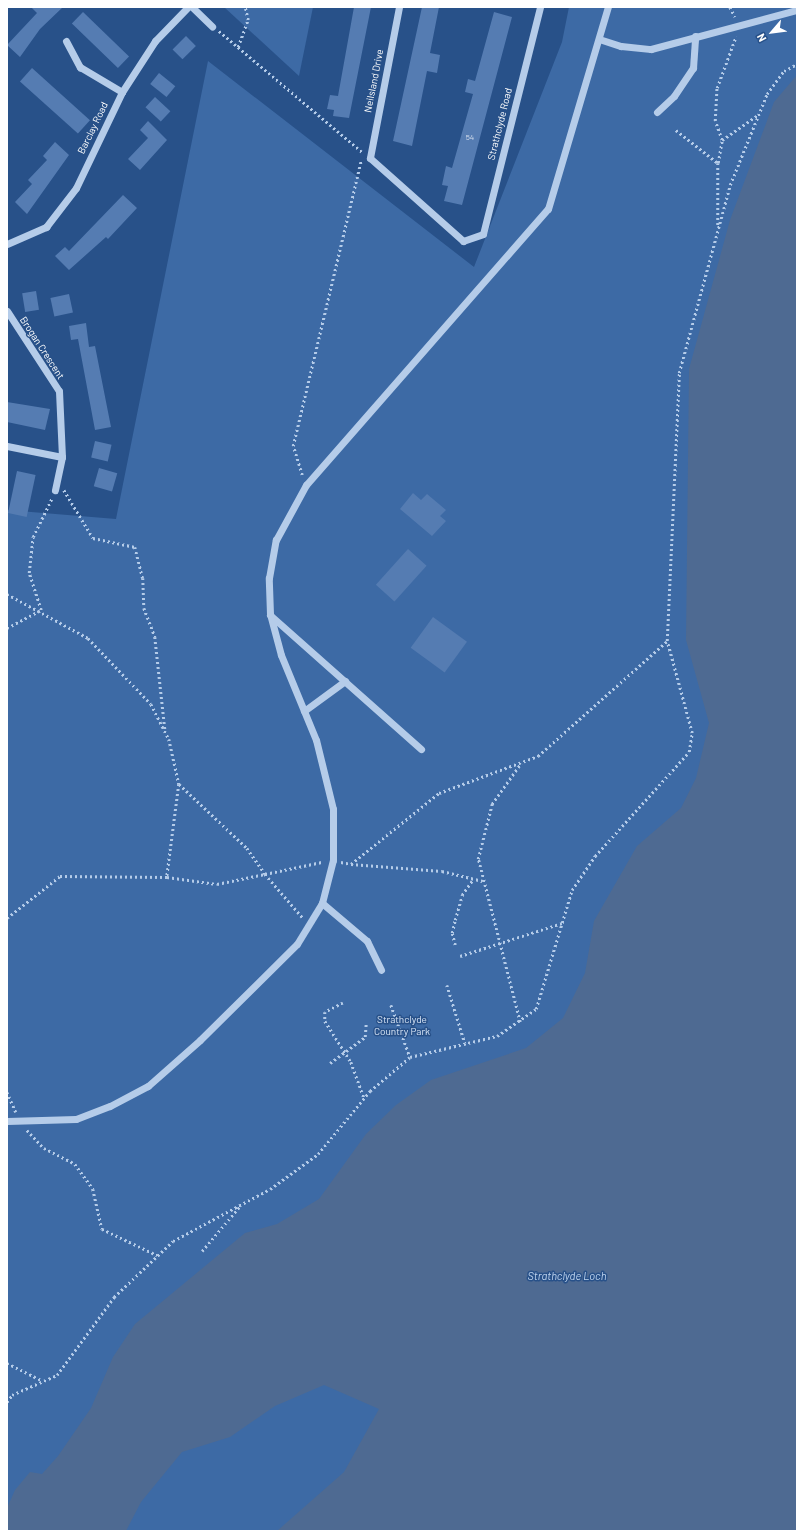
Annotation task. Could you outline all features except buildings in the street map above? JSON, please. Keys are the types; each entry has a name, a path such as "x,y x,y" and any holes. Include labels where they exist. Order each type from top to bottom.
{"street":[{"name":"Barclay Road","path":"7,244 46,227 76,188 122,92 155,41 188,7"},
{"path":"192,7 212,26"},
{"name":"Neilsland Drive","path":"370,158 399,7"},
{"name":"Strathclyde Road","path":"370,158 463,241 472,240 483,234 540,7"},
{"path":"7,1121 21,1123 76,1119 110,1106 148,1086 269,973 297,944 322,903 333,860 333,809 316,740 304,711 270,614 268,578 276,540 306,485 548,209 600,39 608,7"},
{"path":"600,39 651,48 797,10"},
{"path":"657,112 674,96 693,68 695,36"},
{"path":"66,41 80,67 122,92"},
{"name":"Brogan Crescent","path":"7,311 59,390 62,457 56,487"},
{"path":"7,446 62,457"},
{"path":"270,614 421,749"},
{"path":"304,711 344,681"},
{"path":"322,903 367,941 381,970"}],"path":[{"path":"238,48 248,20 245,7"},
{"path":"718,230 718,163 722,140 715,121 717,88 738,25 730,7"},
{"path":"212,26 370,158"},
{"path":"7,1402 12,1396 57,1375 114,1297 173,1241 241,1204 318,1154 364,1098 410,1057 497,1036 520,1022 536,1009 572,890 595,856 689,752 692,733 667,641 679,373 730,185 767,94 784,71 797,64"},
{"path":"722,140 758,115"},
{"path":"676,130 718,163"},
{"path":"306,485 293,446 363,152"},
{"path":"41,610 29,573 33,537 56,487 93,538 135,547 143,578 144,608 155,638 166,732 179,784 167,877"},
{"path":"7,594 41,610 88,638 151,704 166,732"},
{"path":"7,628 41,610"},
{"path":"351,864 439,793 538,756 667,641"},
{"path":"520,1022 499,946 478,859 492,804 521,763"},
{"path":"179,784 247,848 265,874 308,925"},
{"path":"7,918 60,876 167,877 217,884 333,860 351,864 442,871 483,881"},
{"path":"455,945 452,933 455,920 462,895 473,878"},
{"path":"460,956 499,946 562,923"},
{"path":"447,985 465,1043"},
{"path":"342,1003 326,1012 325,1021 346,1054 364,1098"},
{"path":"391,1005 410,1057"},
{"path":"330,1063 346,1054 365,1037 366,1024"},
{"path":"7,1092 21,1123 44,1148 75,1164 93,1189 102,1229 158,1255"},
{"path":"202,1251 241,1204"},
{"path":"7,1363 43,1381"}],"green space":[{"path":"224,7 313,7 299,76"},
{"name":"Strathclyde Country Park","path":"569,7 797,7 797,1531 7,1531 7,510 116,519 208,61 474,267 562,42"}],"water":[{"name":"Strathclyde Loch","path":"797,75 797,1531 277,1531 344,1472 379,1409 324,1385 275,1406 230,1437 182,1452 141,1502 126,1531 7,1531 7,1508 15,1490 30,1472 42,1474 58,1456 91,1408 113,1357 135,1324 245,1233 277,1224 319,1199 366,1134 396,1105 431,1080 526,1048 563,1018 585,973 594,921 637,846 681,808 696,778 709,723 686,640 689,369 730,220 774,102"}]}
